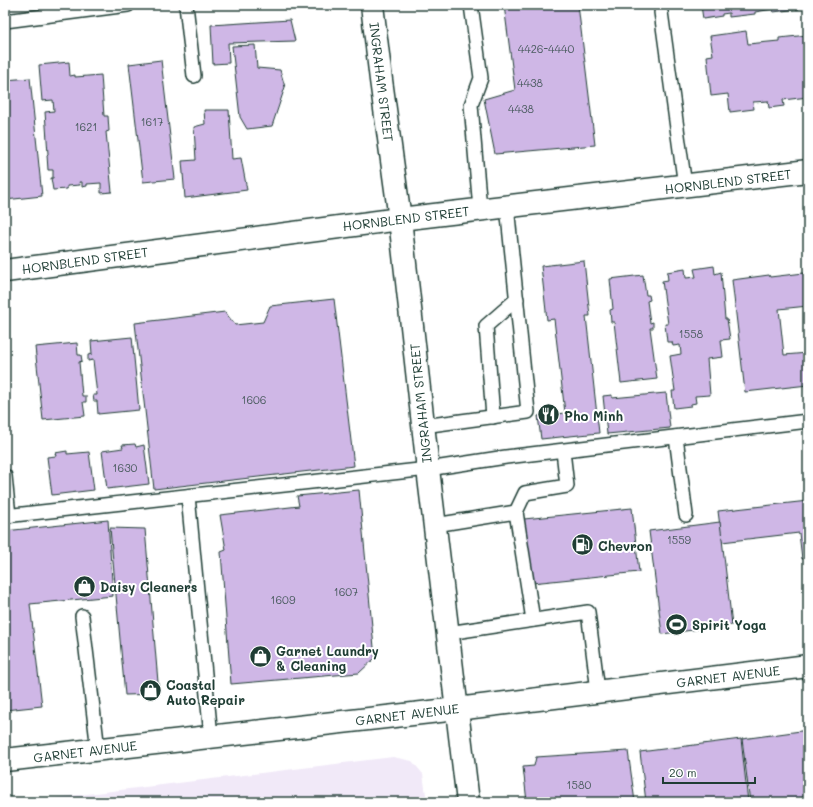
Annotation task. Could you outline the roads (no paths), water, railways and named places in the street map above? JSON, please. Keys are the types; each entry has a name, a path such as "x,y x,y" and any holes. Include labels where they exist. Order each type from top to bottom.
{"main road":[{"name":"INGRAHAM STREET","path":"372,5 400,219 468,802"},
{"name":"HORNBLEND STREET","path":"5,271 480,209 808,171"},
{"name":"GARNET AVENUE","path":"5,760 808,666"}],"lane":[{"path":"5,21 128,5"},
{"path":"186,5 194,76"},
{"path":"470,5 481,78 471,105 480,209"},
{"path":"661,12 685,186"},
{"path":"423,426 528,412 507,206"},
{"path":"493,417 486,326 517,299"},
{"path":"5,476 7,516 428,469 563,450 808,421"},
{"path":"676,437 686,515"},
{"path":"533,620 516,512 525,493 567,486 563,450"},
{"path":"188,496 211,737"},
{"path":"435,524 516,512"},
{"path":"448,633 588,612 598,691"},
{"path":"82,616 98,750"}],"place":[{"name":"Pho Minh","path":"548,415"},
{"name":"Chevron","path":"582,545"},
{"name":"Daisy Cleaners","path":"84,586"},
{"name":"Spirit Yoga","path":"676,624"},
{"name":"Garnet Laundry & Cleaning","path":"261,657"},
{"name":"Coastal Auto Repair","path":"151,691"}]}
